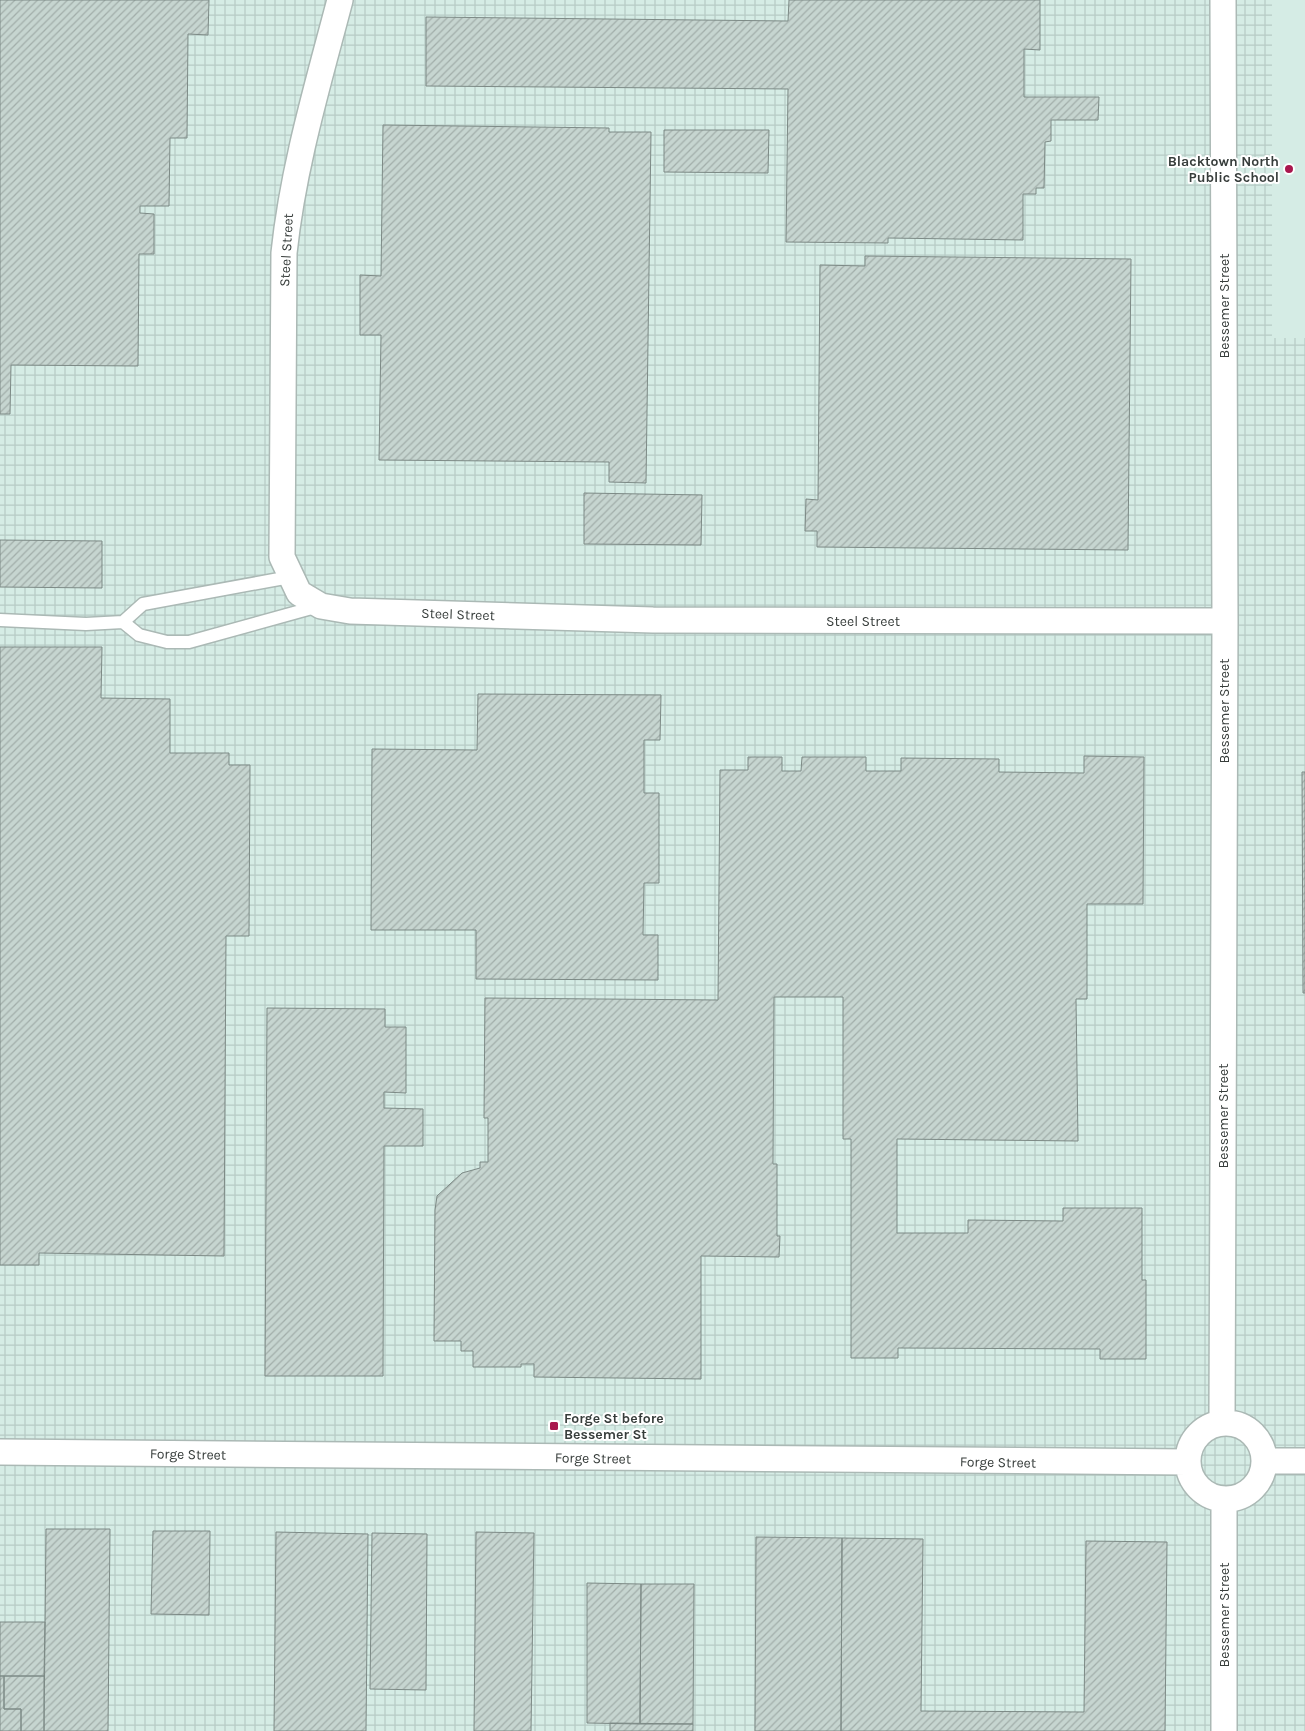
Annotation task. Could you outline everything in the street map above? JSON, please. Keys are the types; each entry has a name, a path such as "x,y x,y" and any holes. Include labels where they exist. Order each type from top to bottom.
{"street":[{"name":"Steel Street","path":"340,0 298,158 288,208 284,253 282,557 299,593 321,606 350,611 653,620 1225,621"},
{"name":"Bessemer Street","path":"1222,1422 1225,621 1223,0"},
{"path":"1222,1422 1235,1423 1251,1432 1259,1442 1264,1461 1262,1474 1252,1489 1241,1497 1224,1500 1212,1498 1197,1487 1190,1476 1187,1462 1189,1449 1197,1435 1207,1426 1222,1422"},
{"name":"Forge Street","path":"0,1452 1187,1462"},
{"path":"1264,1461 1305,1461"},
{"name":"Bessemer Street","path":"1224,1500 1224,1731"}],"lane":[{"path":"0,620 86,624 124,622 144,604 290,577"},
{"path":"124,622 138,635 167,642 189,642 321,606"}],"shaded area":[{"path":"0,0 1272,0 1272,338 1305,338 1305,1731 0,1731"},
{"name":"Blacktown North Public School","path":"1272,0 1305,0 1305,338 1272,338"}],"building":[{"path":"0,0 209,0 208,35 188,34 187,138 170,138 169,206 140,206 140,213 154,214 154,254 139,254 138,366 11,365 10,414 0,414"},
{"path":"789,0 1040,0 1040,50 1024,49 1024,97 1099,97 1098,120 1051,120 1051,141 1045,142 1044,188 1036,188 1036,194 1023,194 1023,240 888,238 888,243 786,242 788,89 426,86 426,17 788,21"},
{"path":"383,125 609,128 609,132 651,132 646,483 609,482 609,462 379,460 381,335 360,335 360,275 381,276"},
{"path":"664,130 769,130 768,173 664,172"},
{"path":"865,256 1131,259 1128,550 817,547 817,531 805,531 806,499 818,500 820,265 865,266"},
{"path":"584,493 702,495 701,545 584,544"},
{"path":"0,540 102,541 102,588 0,587"},
{"path":"0,647 102,647 101,698 170,699 170,753 229,753 229,765 250,765 249,936 226,936 224,1256 39,1253 39,1265 0,1265"},
{"path":"478,694 661,695 660,740 644,740 644,793 659,793 659,883 644,883 643,935 658,935 658,980 476,979 476,930 371,930 372,749 477,750"},
{"path":"1084,756 1144,757 1143,904 1087,904 1087,999 1076,999 1078,1141 897,1139 897,1233 968,1233 968,1220 1063,1221 1063,1208 1142,1208 1142,1280 1146,1280 1146,1359 1100,1359 1100,1349 898,1348 898,1358 851,1358 851,1139 843,1139 843,997 774,997 773,1164 777,1164 777,1236 780,1236 779,1257 701,1256 701,1379 534,1377 534,1364 521,1364 521,1367 473,1367 473,1351 461,1351 461,1341 434,1341 435,1210 437,1196 462,1173 480,1168 480,1162 488,1162 488,1118 484,1118 485,998 718,1000 720,770 748,770 748,757 782,757 782,771 801,771 802,757 866,757 866,771 901,771 901,758 999,759 999,772 1084,773"},
{"path":"1302,772 1305,772 1305,993 1303,993"},
{"path":"267,1008 385,1009 385,1027 406,1027 406,1093 384,1092 384,1108 423,1109 423,1146 384,1146 383,1376 265,1376"},
{"path":"46,1529 110,1529 108,1731 44,1731"},
{"path":"153,1531 210,1531 209,1615 151,1614"},
{"path":"276,1532 368,1534 366,1731 274,1731"},
{"path":"476,1532 534,1533 531,1731 474,1731"},
{"path":"372,1533 427,1534 426,1690 370,1689"},
{"path":"756,1537 842,1538 841,1731 755,1731"},
{"path":"842,1538 923,1539 921,1711 1084,1712 1086,1541 1167,1542 1165,1731 841,1731"},
{"path":"587,1583 641,1584 640,1724 587,1723"},
{"path":"641,1584 694,1584 693,1724 640,1724"},
{"path":"0,1622 45,1622 44,1676 0,1676"},
{"path":"0,1676 4,1676 4,1709 21,1709 21,1731 0,1731"},
{"path":"4,1676 44,1676 44,1731 21,1731 21,1709 4,1709"},
{"path":"610,1723 693,1724 693,1731 610,1731"}],"place":[{"name":"Blacktown North Public School","path":"1289,169"},
{"name":"Forge St before Bessemer St","path":"554,1426"}]}
